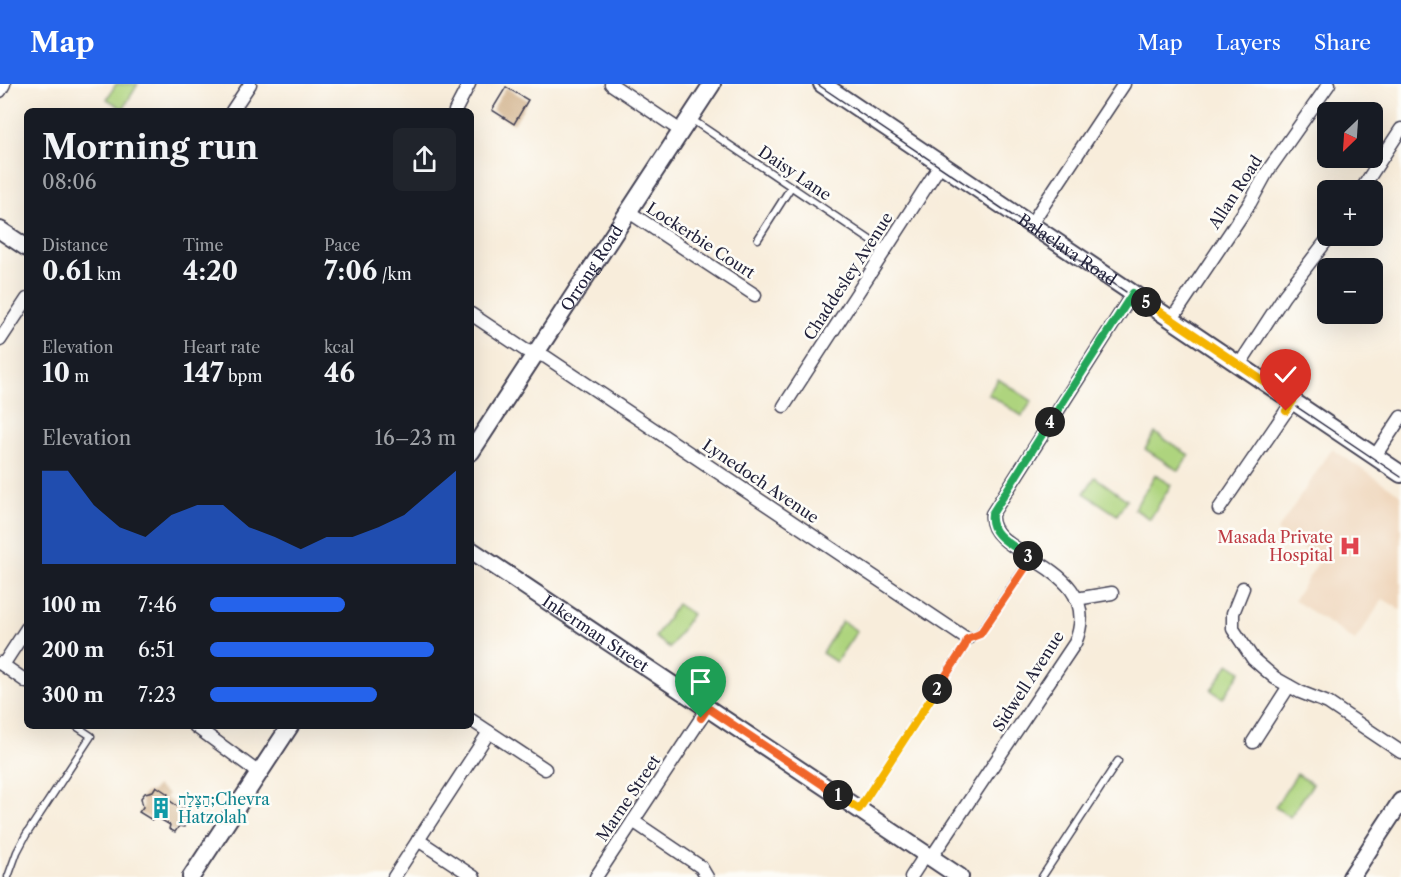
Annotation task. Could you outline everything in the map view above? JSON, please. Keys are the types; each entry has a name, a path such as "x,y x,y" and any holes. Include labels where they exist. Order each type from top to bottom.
{"street":[{"path":"0,91 4,84"},
{"path":"234,108 250,84"},
{"path":"457,108 469,84"},
{"path":"611,84 685,124"},
{"name":"Orrong Road","path":"474,447 712,84"},
{"name":"Balaclava Road","path":"822,84 1401,474"},
{"path":"1031,224 1124,84"},
{"name":"Allan Road","path":"1172,320 1298,126 1329,84"},
{"path":"1367,180 1401,129"},
{"name":"Chaddesley Avenue","path":"784,406 941,164"},
{"name":"Lockerbie Court","path":"629,212 755,295"},
{"path":"0,230 24,246"},
{"path":"1239,365 1289,289 1322,246"},
{"path":"1112,593 1076,599 1058,576 996,533 992,524 992,514 1133,293"},
{"path":"0,340 24,304"},
{"name":"Lynedoch Avenue","path":"474,316 520,347 546,357 967,639"},
{"path":"1219,509 1293,401"},
{"path":"1375,456 1401,417"},
{"name":"Inkerman Street","path":"474,552 960,877"},
{"path":"1243,588 1233,613 1232,622 1236,635 1253,659 1289,686 1328,703 1401,752"},
{"name":"Sidwell Avenue","path":"911,877 928,856 1075,643 1080,619 1076,599"},
{"path":"24,632 1,664 24,680"},
{"path":"1252,742 1289,686"},
{"name":"Marne Street","path":"596,877 708,708"},
{"path":"474,722 545,769"},
{"path":"199,729 259,773"},
{"path":"191,877 288,729"},
{"path":"394,877 489,732"},
{"path":"1351,877 1401,801"},
{"path":"633,821 701,867 707,877"},
{"path":"418,840 474,877"}],"lane":[{"name":"Daisy Lane","path":"685,124 791,187 885,250"},
{"path":"758,239 791,187"},
{"path":"859,809 965,646 967,639 980,634 1032,558"},
{"path":"8,877 26,835 91,736 80,729"},
{"path":"1042,877 1118,761"}],"shaded area":[{"name":"Masada Private Hospital","path":"1332,449 1401,495 1401,610 1383,599 1355,641 1294,600 1320,560 1277,531"}],"green space":[{"path":"116,84 138,84 124,108 107,99"},
{"path":"998,379 1032,401 1022,416 988,394"},
{"path":"1155,433 1189,455 1179,471 1145,449"},
{"path":"1155,475 1171,485 1150,519 1134,509"},
{"path":"1095,477 1127,500 1117,515 1084,493"},
{"path":"677,604 692,614 670,648 655,637"},
{"path":"842,621 857,631 836,662 822,653"},
{"path":"1229,663 1241,671 1223,698 1211,690"},
{"path":"1297,774 1313,784 1290,817 1275,807"}],"building":[{"path":"506,87 528,100 514,124 492,110"},
{"name":"הַצָּלָה;Chevra Hatzolah","path":"156,786 168,794 166,798 180,808 183,807 189,811 185,817 189,819 184,827 179,826 175,832 169,829 170,825 155,816 152,820 139,812 143,807 141,798 145,793 153,791"}],"tram line":[{"path":"817,84 1401,477"}],"place":[{"name":"Masada Private Hospital","path":"1350,546"},
{"name":"הַצָּלָה;Chevra Hatzolah","path":"161,808"}],"route":[{"path":"701,718 708,708 859,809 965,646 967,639 980,634 1032,558 996,533 991,519 994,508 1133,293 1293,401 1286,411"}]}
